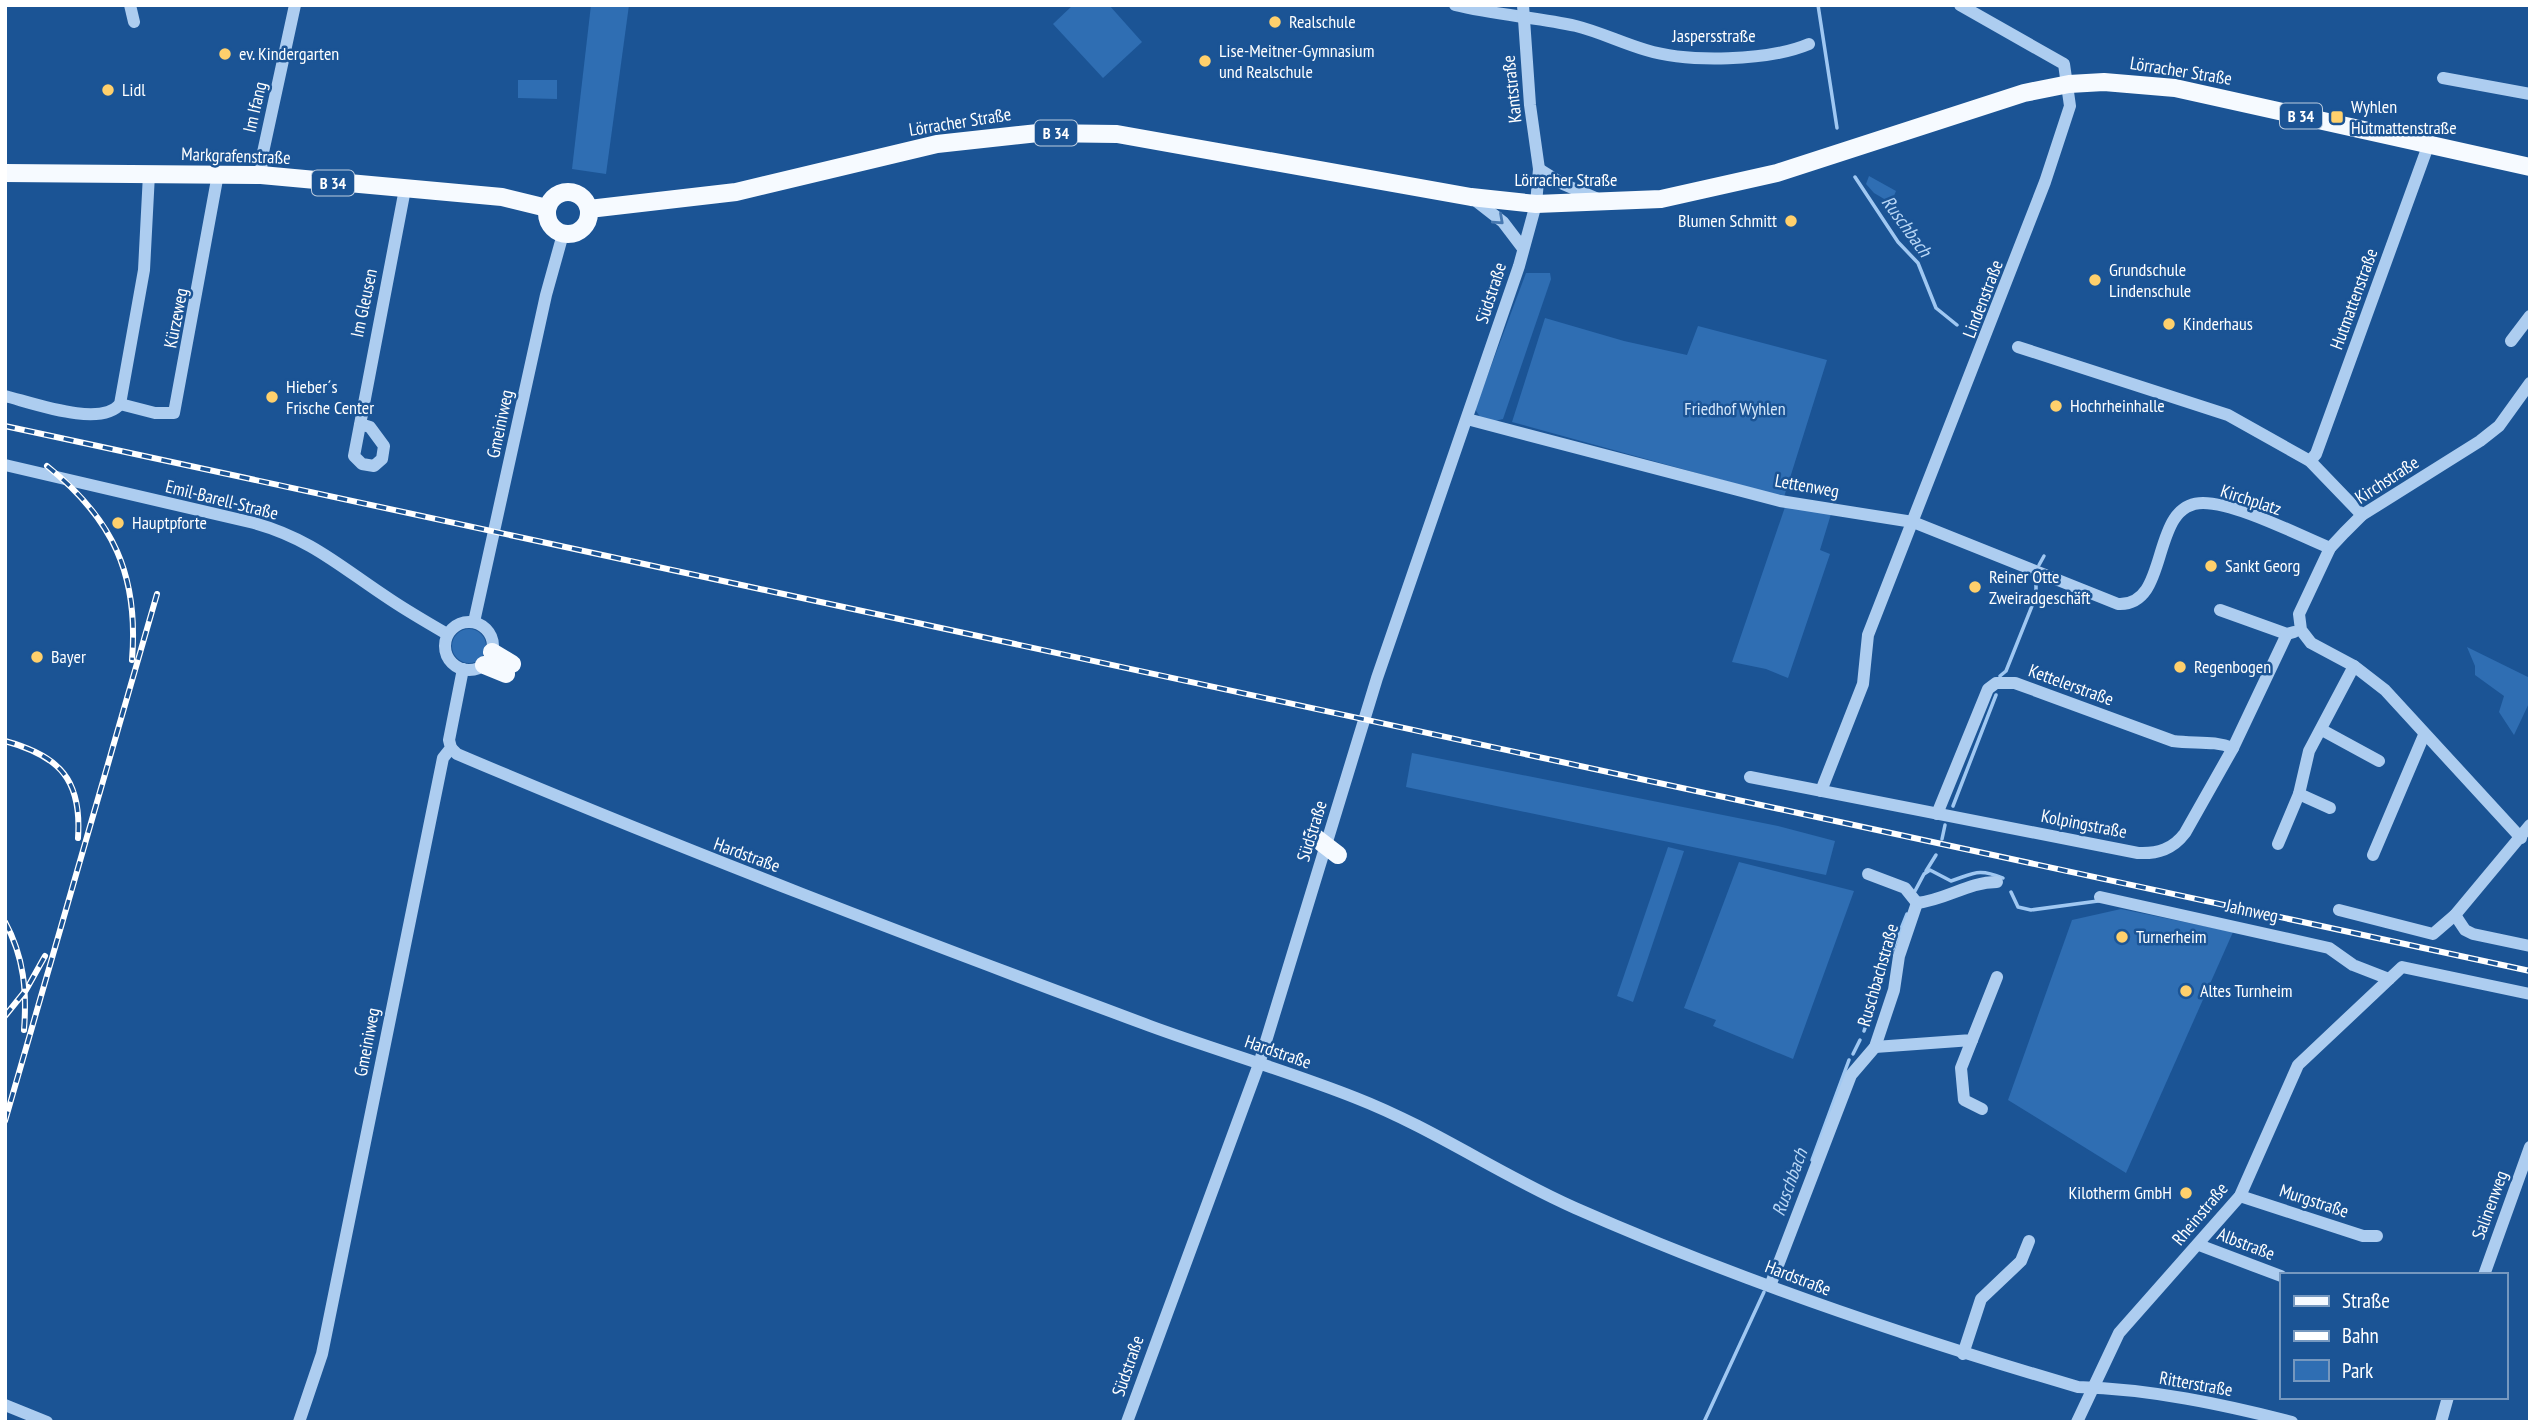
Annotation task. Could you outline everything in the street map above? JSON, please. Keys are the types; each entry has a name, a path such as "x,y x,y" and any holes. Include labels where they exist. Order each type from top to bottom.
{"main road":[{"name":"Lörracher Straße","path":"589,209 646,200 736,192 937,144 1038,133 1117,134 1471,197 1536,204 1661,199 1745,183 2024,93 2104,82 2175,88 2530,167"},
{"name":"Markgrafenstraße","path":"5,173 261,175 502,197 547,208"},
{"path":"572,192 583,198 589,209 588,220 583,229 573,234 563,234 548,221 547,208 554,197 572,192"},
{"path":"488,658 509,669"},
{"path":"1312,835 1338,855"}],"street":[{"path":"130,5 134,22"},
{"name":"Im Ifang","path":"261,175 262,157 295,5"},
{"name":"Jaspersstraße","path":"1455,5 1522,11 1594,31 1646,50 1680,56 1730,57 1793,51 1809,44"},
{"path":"1960,5 2057,58 2064,64 2069,85"},
{"name":"Kantstraße","path":"1522,11 1539,169 1536,204"},
{"path":"2443,78 2530,94"},
{"name":"Lindenstraße","path":"1821,792 1863,684 1868,635 2045,182 2070,106 2069,85"},
{"name":"Hutmattenstraße","path":"2310,461 2316,454 2428,146"},
{"path":"1539,169 1563,184 1608,203"},
{"path":"5,396 95,416 113,412 120,404 144,270 149,174"},
{"name":"Kürzeweg","path":"120,404 155,413 174,413 218,174"},
{"name":"Im Gleusen","path":"360,424 405,189"},
{"name":"Südstraße","path":"1471,197 1503,222 1522,247"},
{"name":"Südstraße","path":"1127,1422 1259,1064 1377,678 1519,266 1522,247 1536,204"},
{"name":"Gmeiniweg","path":"474,622 546,295 563,234"},
{"path":"2511,341 2530,316"},
{"path":"2018,347 2228,415 2310,461 2362,515"},
{"name":"Kirchstraße","path":"2301,631 2299,614 2330,548 2362,515 2480,442 2499,425 2530,383"},
{"name":"Lettenweg","path":"1467,419 1780,501 1913,522 2088,594 2119,604 2135,603"},
{"name":"Emil-Barell-Straße","path":"5,465 285,533 330,557 388,599 447,634"},
{"name":"Kirchplatz","path":"2135,603 2149,588 2158,552 2177,516 2182,509 2201,503 2246,514 2330,548"},
{"path":"2220,610 2287,634 2301,631 2311,643 2354,666 2385,690 2521,838"},
{"path":"474,622 488,630 492,637 488,658 475,669 463,669 447,657 444,650 447,634 459,623 474,622"},
{"name":"Kolpingstraße","path":"1750,777 2138,853 2156,853 2171,848 2185,833 2233,748 2287,634"},
{"path":"2278,844 2299,794 2309,751 2354,666"},
{"name":"Gmeiniweg","path":"299,1422 322,1354 443,758 451,748 449,740 463,669"},
{"name":"Kettelerstraße","path":"1937,814 1988,689 1996,683 2015,683 2173,741 2194,744 2218,742 2233,748"},
{"path":"2322,730 2379,761"},
{"path":"2373,855 2424,735"},
{"name":"Hardstraße","path":"451,748 457,754 717,863 1399,1115 1570,1206 1844,1315 1963,1354 2078,1387 2093,1387"},
{"path":"2299,794 2330,808"},
{"path":"2339,910 2433,934 2455,915 2530,825"},
{"path":"1868,874 1905,888 1917,903 1931,902 1975,883 1997,882"},
{"name":"Jahnweg","path":"2100,897 2329,948 2353,965 2389,979"},
{"name":"Ruschbachstraße","path":"1770,1286 1851,1075 1875,1047 1917,903"},
{"path":"2455,915 2465,930 2473,934 2530,946"},
{"name":"Rheinstraße","path":"2077,1422 2119,1333 2240,1196 2298,1065 2389,979 2402,967 2530,994"},
{"path":"1983,1108 1964,1100 1961,1068 1997,977"},
{"path":"1875,1047 1972,1040"},
{"name":"Salinenweg","path":"2485,1273 2529,1154"},
{"name":"Murgstraße","path":"2240,1196 2363,1236 2377,1236"},
{"path":"1963,1354 1981,1299 2021,1261 2029,1241"},
{"name":"Albstraße","path":"2199,1245 2280,1276"},
{"name":"Ritterstraße","path":"2093,1387 2184,1398 2292,1422"},
{"path":"2441,1422 2447,1399"},
{"path":"10,1422 10,1407 47,1422"}],"green space":[{"path":"591,5 629,5 606,174 572,169"},
{"path":"1073,5 1109,5 1142,42 1103,78 1053,24"},
{"path":"518,80 557,80 557,99 518,98"},
{"path":"1869,176 1896,191 1891,203 1874,193 1866,184"},
{"path":"1526,273 1550,273 1551,279 1503,419 1495,421 1480,417 1475,409"},
{"name":"Friedhof Wyhlen","path":"1545,318 1624,341 1687,355 1698,326 1827,360 1784,497 1512,422"},
{"path":"1785,507 1831,514 1820,550 1830,554 1788,678 1766,669 1732,662"},
{"path":"469,629 481,634 486,646 481,658 469,663 457,658 452,646 457,634"},
{"path":"2467,647 2530,678 2530,701 2514,735 2499,712 2504,696 2475,675 2475,666"},
{"path":"1412,753 1778,826 1835,841 1826,875 1406,787"},
{"path":"1668,847 1684,851 1633,1002 1617,996"},
{"path":"1739,862 1854,891 1793,1059 1713,1026 1716,1020 1684,1008"},
{"path":"2121,909 2233,932 2126,1173 2008,1100 2072,920"}],"waterway":[{"name":"Ruschbach","path":"1818,5 1837,128"},
{"name":"Ruschbach","path":"1855,177 1898,242 1918,263 1936,308 1957,325"},
{"path":"2039,565 2044,556"},
{"path":"2000,676 2006,671 2036,596 2036,583"},
{"path":"1953,806 1996,695"},
{"path":"1942,839 1945,825"},
{"path":"1926,871 1936,855"},
{"path":"1915,891 1924,874 1930,870 1951,881 1982,872 2003,878"},
{"path":"2011,892 2018,907 2031,910 2098,901"},
{"path":"1891,954 1907,914"},
{"path":"1873,998 1885,970"},
{"path":"1864,1031 1873,1005"},
{"path":"1853,1054 1860,1040"},
{"name":"Ruschbach","path":"1812,1160 1849,1060"},
{"name":"Ruschbach","path":"1704,1422 1764,1292"}],"railway":[{"path":"5,426 2530,971"},
{"path":"47,466 89,507 105,528 117,551 126,575 131,601 132,660"},
{"path":"5,1121 157,594"},
{"path":"5,741 40,754 64,773 76,800 78,838"},
{"path":"5,922 23,974 24,1030"},
{"path":"5,1016 26,990 45,956"}],"place":[{"name":"Realschule","path":"1275,22"},
{"name":"ev. Kindergarten","path":"225,54"},
{"name":"Lise-Meitner-Gymnasium und Realschule","path":"1205,61"},
{"name":"Lidl","path":"108,90"},
{"name":"Wyhlen Hutmattenstraße","path":"2337,117"},
{"name":"Blumen Schmitt","path":"1791,221"},
{"name":"Grundschule Lindenschule","path":"2095,280"},
{"name":"Kinderhaus","path":"2169,324"},
{"name":"Hieber´s Frische Center","path":"272,397"},
{"name":"Hochrheinhalle","path":"2056,406"},
{"name":"Hauptpforte","path":"118,523"},
{"name":"Sankt Georg","path":"2211,566"},
{"name":"Reiner Otte Zweiradgeschäft","path":"1975,587"},
{"name":"Bayer","path":"37,657"},
{"name":"Regenbogen","path":"2180,667"},
{"name":"Turnerheim","path":"2122,937"},
{"name":"Altes Turnheim","path":"2186,991"},
{"name":"Kilotherm GmbH","path":"2186,1193"}]}
